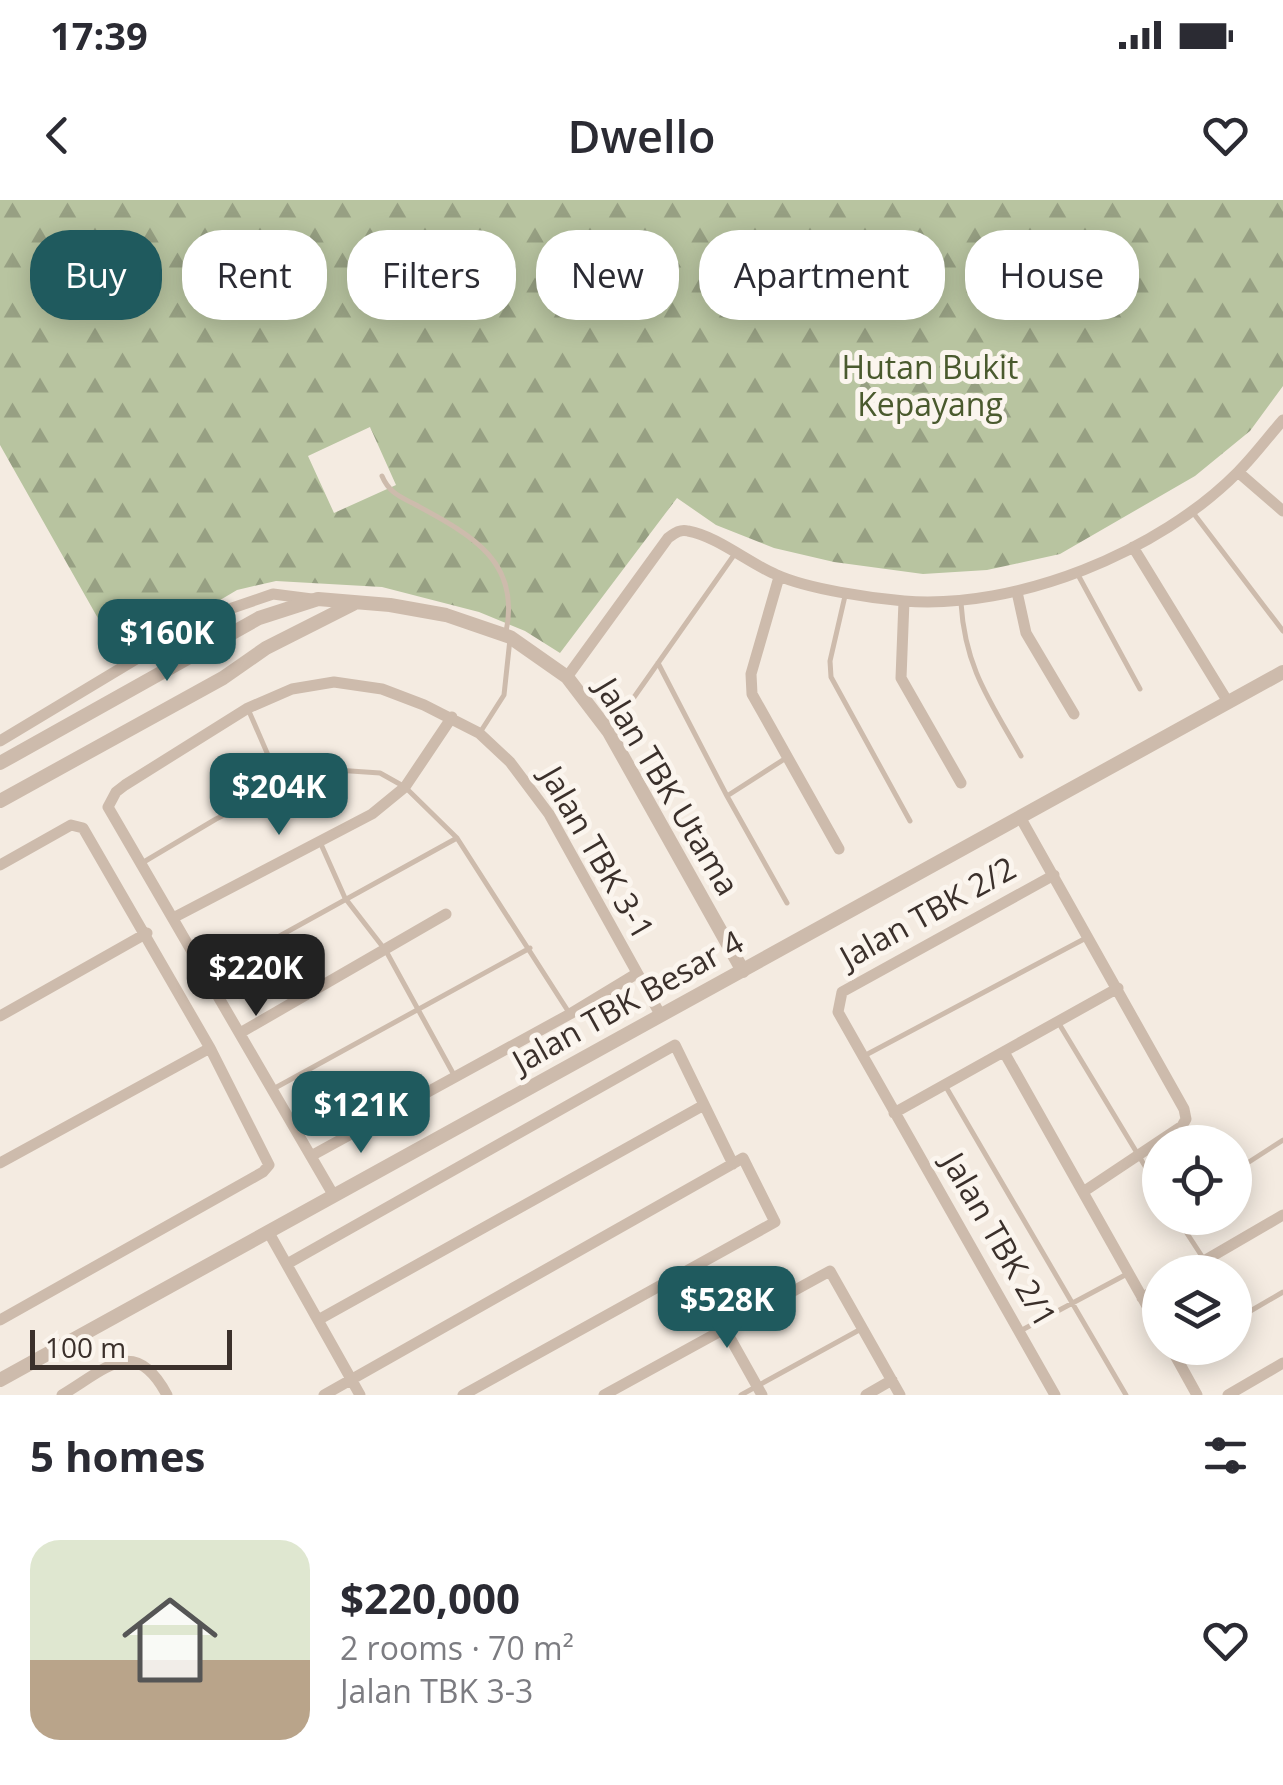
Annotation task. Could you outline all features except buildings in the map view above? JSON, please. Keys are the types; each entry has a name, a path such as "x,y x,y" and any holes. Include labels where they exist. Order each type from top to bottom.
{"street":[{"path":"567,676 668,538 683,530 779,576 846,592 904,601 961,601 1017,592 1133,547 1191,510 1238,472 1283,421"},
{"path":"1238,472 1283,512"},
{"path":"1133,547 1228,702"},
{"path":"779,576 750,684 752,694 839,848"},
{"path":"1017,592 1026,633 1074,714"},
{"path":"0,740 206,617 273,594 318,600"},
{"path":"0,763 259,618 318,600"},
{"name":"Jalan TBK Utama","path":"318,600 390,605 446,615 508,636 567,676 609,732 743,972"},
{"path":"904,601 901,678 961,782"},
{"path":"0,801 224,678 266,648 353,604"},
{"name":"Jalan TBK Besar 4","path":"0,1380 1283,672"},
{"name":"Jalan TBK 3-1","path":"142,864 110,814 111,800 124,785 248,708 292,689 334,682 382,689 452,717 479,733 510,762 549,814 660,1014"},
{"path":"173,918 372,814 404,788 452,717"},
{"path":"1020,818 1118,988 1186,1118 1182,1126 1083,1192"},
{"path":"0,865 71,825 84,828 210,1048 269,1165 263,1172 0,1320"},
{"path":"142,864 334,1196"},
{"name":"Jalan TBK 2/2","path":"894,1113 838,1012 842,992 1054,875"},
{"path":"240,1033 446,914"},
{"path":"0,1016 147,934"},
{"path":"311,1156 636,974"},
{"path":"894,1113 1118,988"},
{"path":"286,1264 675,1045 733,1164"},
{"path":"0,1164 210,1048"},
{"path":"1004,1052 1142,1298"},
{"path":"318,1320 704,1105"},
{"name":"Jalan TBK 2/1","path":"894,1113 1055,1395"},
{"path":"324,1395 743,1158 776,1222 463,1395"},
{"path":"1215,1255 1283,1215"},
{"path":"269,1233 360,1395"},
{"path":"604,1395 830,1271 900,1395"},
{"path":"725,1328 760,1391"},
{"path":"62,1395 125,1360 139,1361 151,1370 168,1395"},
{"path":"1228,1395 1283,1363"},
{"path":"1179,1365 1192,1393"},
{"path":"866,1395 892,1380"}],"lane":[{"path":"382,476 387,490 450,524 492,556 508,581 504,695 479,733"},
{"path":"1191,510 1283,630"},
{"path":"609,732 736,553"},
{"path":"1076,572 1140,689"},
{"path":"846,592 830,661 831,677 910,822"},
{"path":"961,601 964,640 977,680 1021,756"},
{"path":"658,663 726,796 787,902"},
{"path":"248,708 280,785"},
{"path":"726,796 786,758"},
{"path":"142,864 280,785 310,773 380,772 404,788 457,838 570,1014"},
{"path":"207,976 457,838"},
{"path":"318,840 345,898 386,951 455,1077"},
{"path":"862,1057 1089,937"},
{"path":"272,1089 530,948"},
{"path":"1058,1021 1142,1162"},
{"path":"944,1085 1126,1395"},
{"path":"1252,1159 1283,1140"},
{"path":"1019,1331 1128,1273"},
{"path":"1252,1310 1283,1292"},
{"path":"742,1395 760,1391 862,1328"},
{"path":"83,1382 90,1395"}],"green space":[{"name":"Hutan Bukit Kepayang","path":"0,200 1283,200 1283,386 1250,431 1195,476 1060,554 987,570 923,574 834,562 774,548 716,525 677,498 560,653 525,631 479,612 382,587 276,581 237,590 121,659 0,445","holes":["370,427 396,485 334,513 308,456"]}]}
